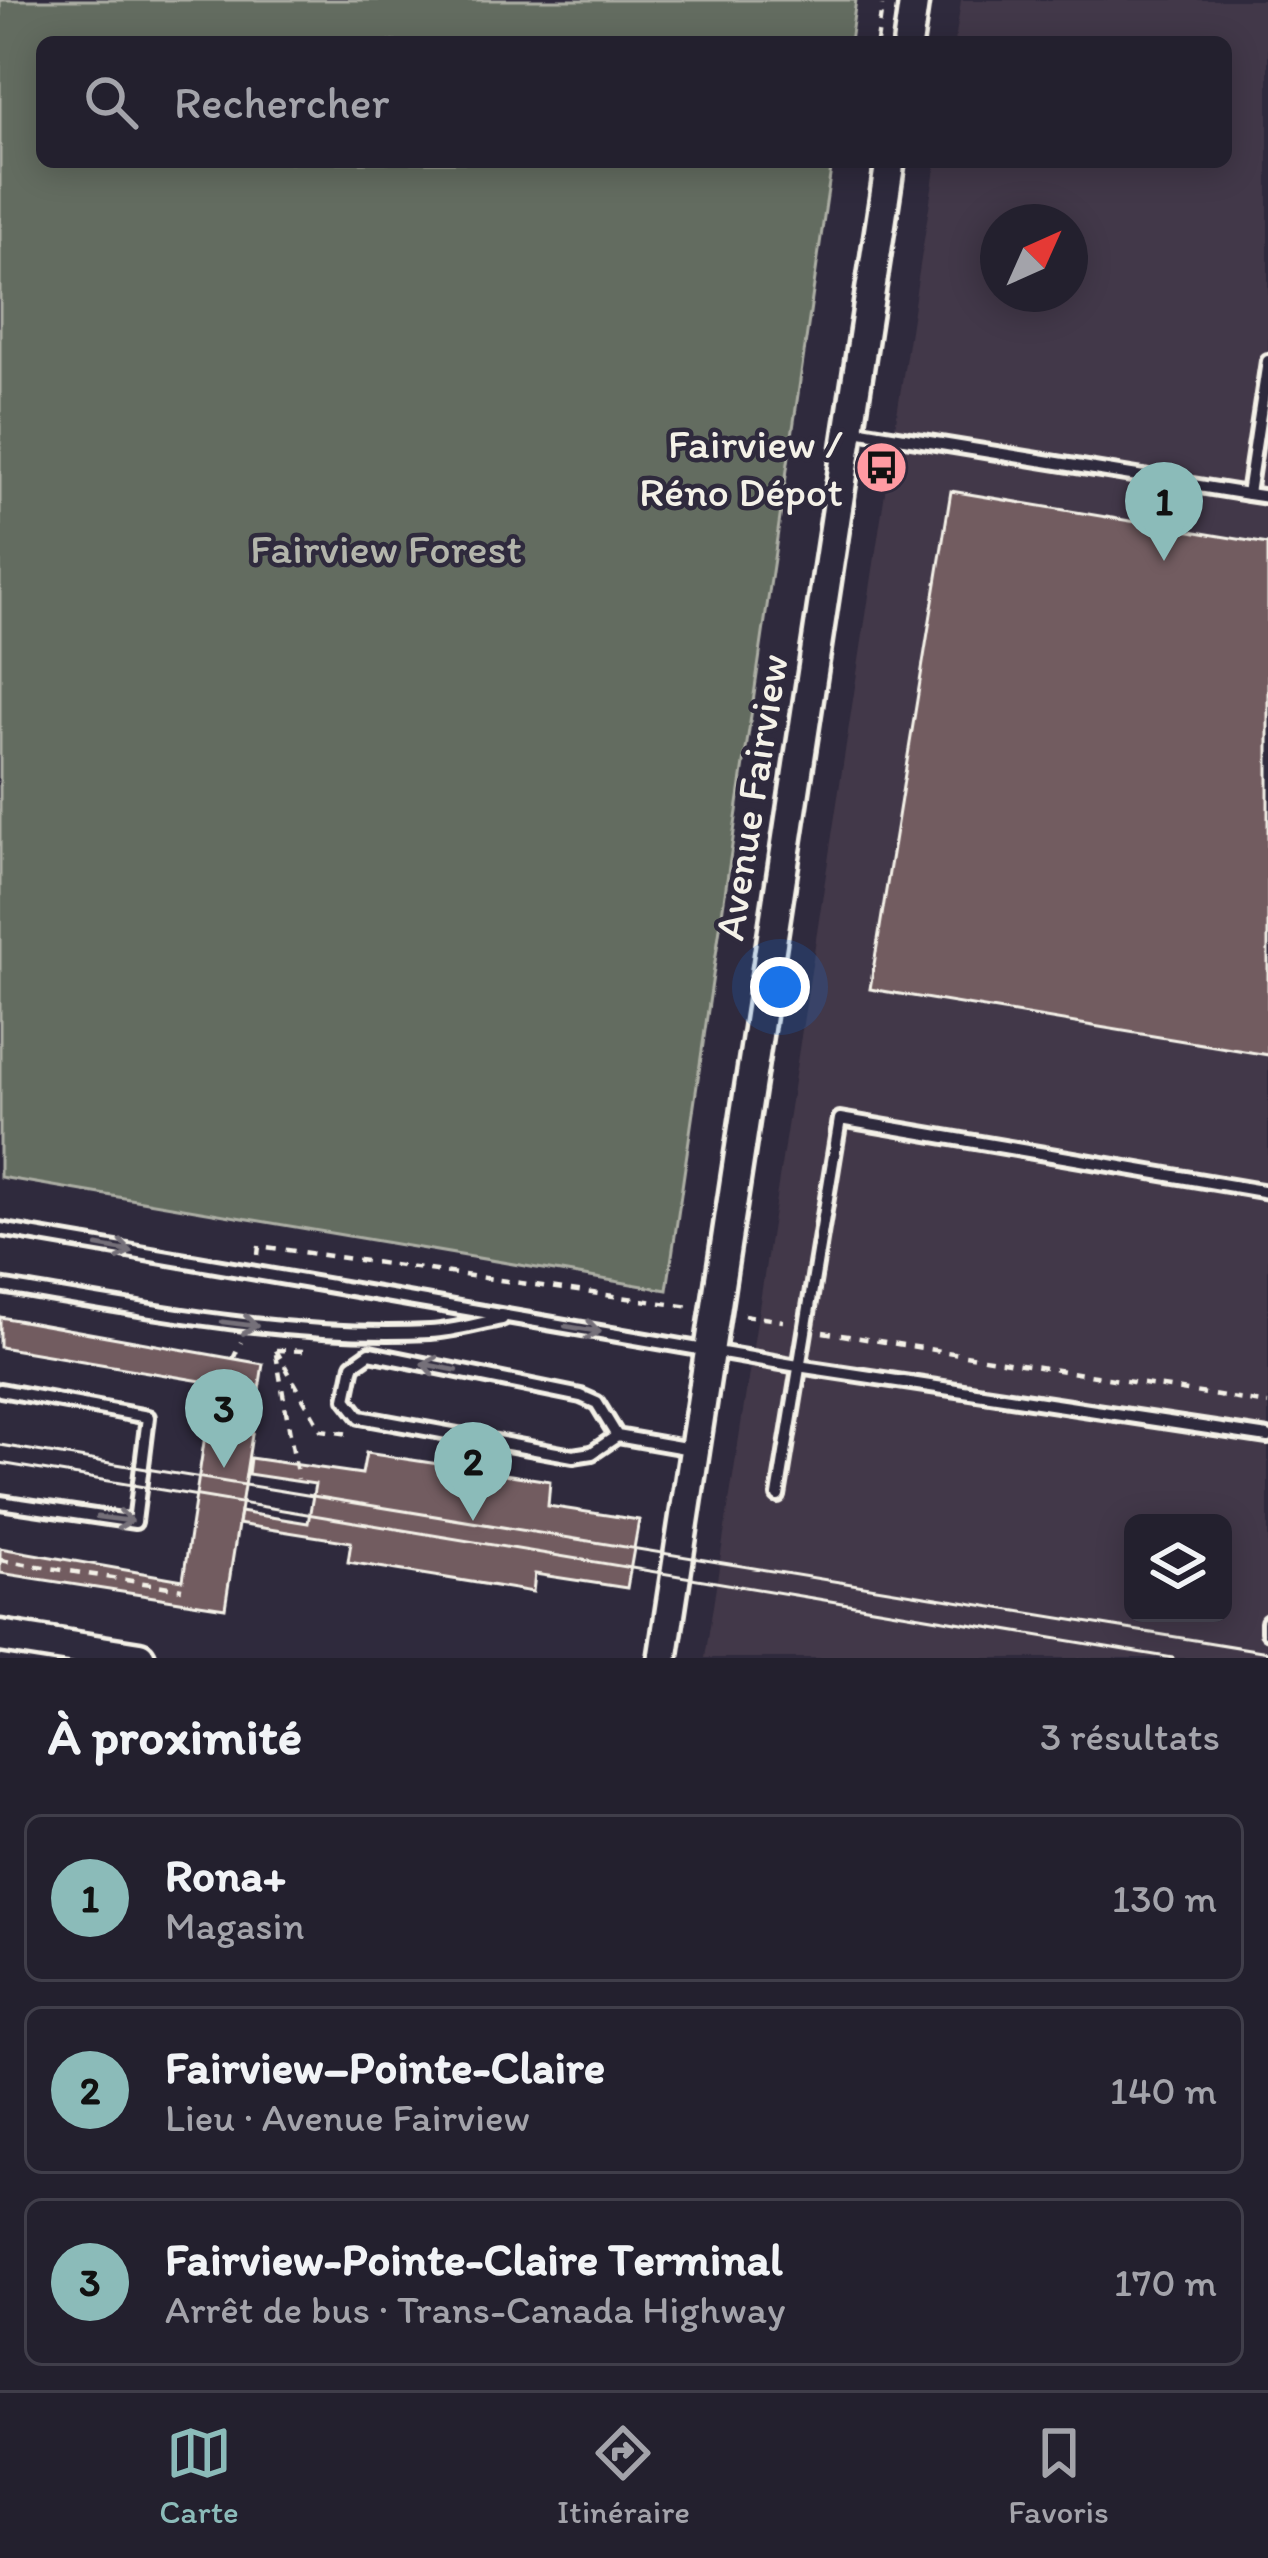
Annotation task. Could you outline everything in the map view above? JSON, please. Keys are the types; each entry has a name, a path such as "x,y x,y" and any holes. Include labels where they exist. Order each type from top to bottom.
{"main road":[{"path":"0,1636 139,1658"}],"street":[{"path":"909,36 914,0"},
{"name":"Avenue Fairview","path":"663,1658 889,168"}],"lane":[{"path":"1248,494 1268,361"},
{"path":"849,429 1268,496"},
{"path":"778,1496 839,1119 1268,1192"},
{"path":"0,1229 798,1366 1268,1437"},
{"path":"0,1286 217,1321 307,1330 434,1332 509,1317"},
{"path":"617,1436 597,1403 581,1396 370,1354 353,1366 346,1399 360,1417 573,1456 592,1453 617,1436 694,1450"},
{"path":"0,1390 148,1417 135,1522 0,1502"},
{"path":"1268,1622 1268,1632"}],"path":[{"path":"878,36 883,0"},
{"path":"260,1246 671,1304"},
{"path":"753,1316 783,1322"},
{"path":"823,1332 1268,1404"},
{"path":"233,1359 241,1342"},
{"path":"298,1478 276,1351 321,1430"},
{"path":"0,1560 182,1589"}],"shaded area":[{"path":"961,0 1268,0 1268,1658 705,1658 935,168 1232,168 1232,36 956,36"}],"green space":[{"name":"Fairview Forest","path":"0,0 856,0 851,36 36,36 36,168 831,168 667,1290 0,1177"}],"building":[{"path":"951,491 1268,544 1268,1055 870,989"},
{"path":"0,1317 263,1364 225,1608 0,1573 0,1548 183,1580 213,1383 0,1347"},
{"path":"366,1453 550,1481 548,1506 639,1520 627,1588 535,1574 533,1592 348,1562 351,1542 238,1524 240,1512 308,1523 315,1484 248,1474 250,1458 362,1474"}],"tram line":[{"path":"0,1445 1268,1652"},
{"path":"0,1463 1173,1658"}],"place":[{"name":"Fairview / Réno Dépot","path":"882,467"},
{"name":"Rona+","path":"1164,561"},
{"name":"Fairview-Pointe-Claire Terminal","path":"224,1468"},
{"name":"Fairview–Pointe-Claire","path":"473,1521"}]}
